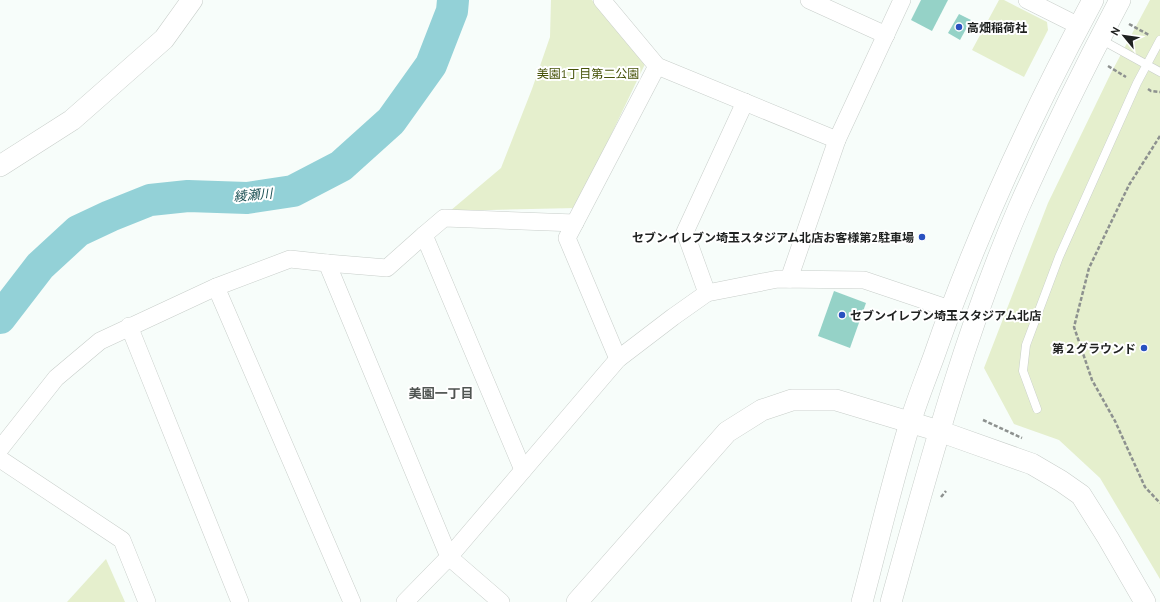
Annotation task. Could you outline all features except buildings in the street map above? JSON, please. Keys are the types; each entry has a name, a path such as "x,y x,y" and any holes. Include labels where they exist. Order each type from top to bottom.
{"street":[{"path":"0,166 72,120 164,39 192,0"},
{"path":"602,0 656,66 837,140"},
{"path":"809,0 886,35"},
{"path":"789,279 837,140 902,0"},
{"path":"1027,0 1079,26"},
{"path":"862,602 910,423 950,309 985,222 1025,132 1093,0"},
{"path":"891,602 939,432 962,360 990,281 1019,207 1100,38 1120,0"},
{"path":"618,359 567,238 656,66"},
{"path":"708,293 685,232 745,102"},
{"path":"0,449 56,378 100,340 216,287 290,259 387,268 444,218 575,223"},
{"path":"424,235 523,470"},
{"path":"328,263 449,557 501,602"},
{"path":"405,602 449,557 618,359 673,317 708,293 778,279 864,280 950,309"},
{"path":"216,287 352,602"},
{"path":"129,326 240,602"},
{"path":"577,602 727,432 762,410 792,400 836,400 939,432 1032,464 1081,495 1145,602"},
{"path":"0,458 122,540 147,602"}],"lane":[{"path":"1100,38 1160,72"},
{"path":"1037,408 1023,371 1026,345 1060,257 1146,64 1160,40"}],"path":[{"path":"1127,23 1160,40"},
{"path":"1152,91 1160,91"},
{"path":"1160,136 1129,185 1089,268 1074,327 1092,380 1115,421 1145,487 1160,503"}],"green space":[{"name":"美園1丁目第二公園","path":"551,0 592,0 645,64 576,208 450,211 501,168 532,89 550,37"},
{"path":"999,0 1004,0 1047,22 1048,30 1024,77 972,50"},
{"path":"1150,0 1160,0 1160,579 1100,478 1059,440 1014,424 984,368 1048,203 1111,73"},
{"path":"106,559 125,602 67,602"}],"waterway":[{"name":"綾瀬川","path":"0,318 40,266 78,231 110,216 150,200 188,196 247,198 293,191 341,166 391,121 431,65 452,11 453,0"}],"place":[{"name":"高畑稲荷社","path":"959,27"},
{"name":"セブンイレブン埼玉スタジアム北店お客様第2駐車場","path":"922,237"},
{"name":"セブンイレブン埼玉スタジアム北店","path":"842,315"},
{"name":"第２グラウンド","path":"1144,348"}],"district":[{"name":"美園一丁目","path":"441,393"}]}
